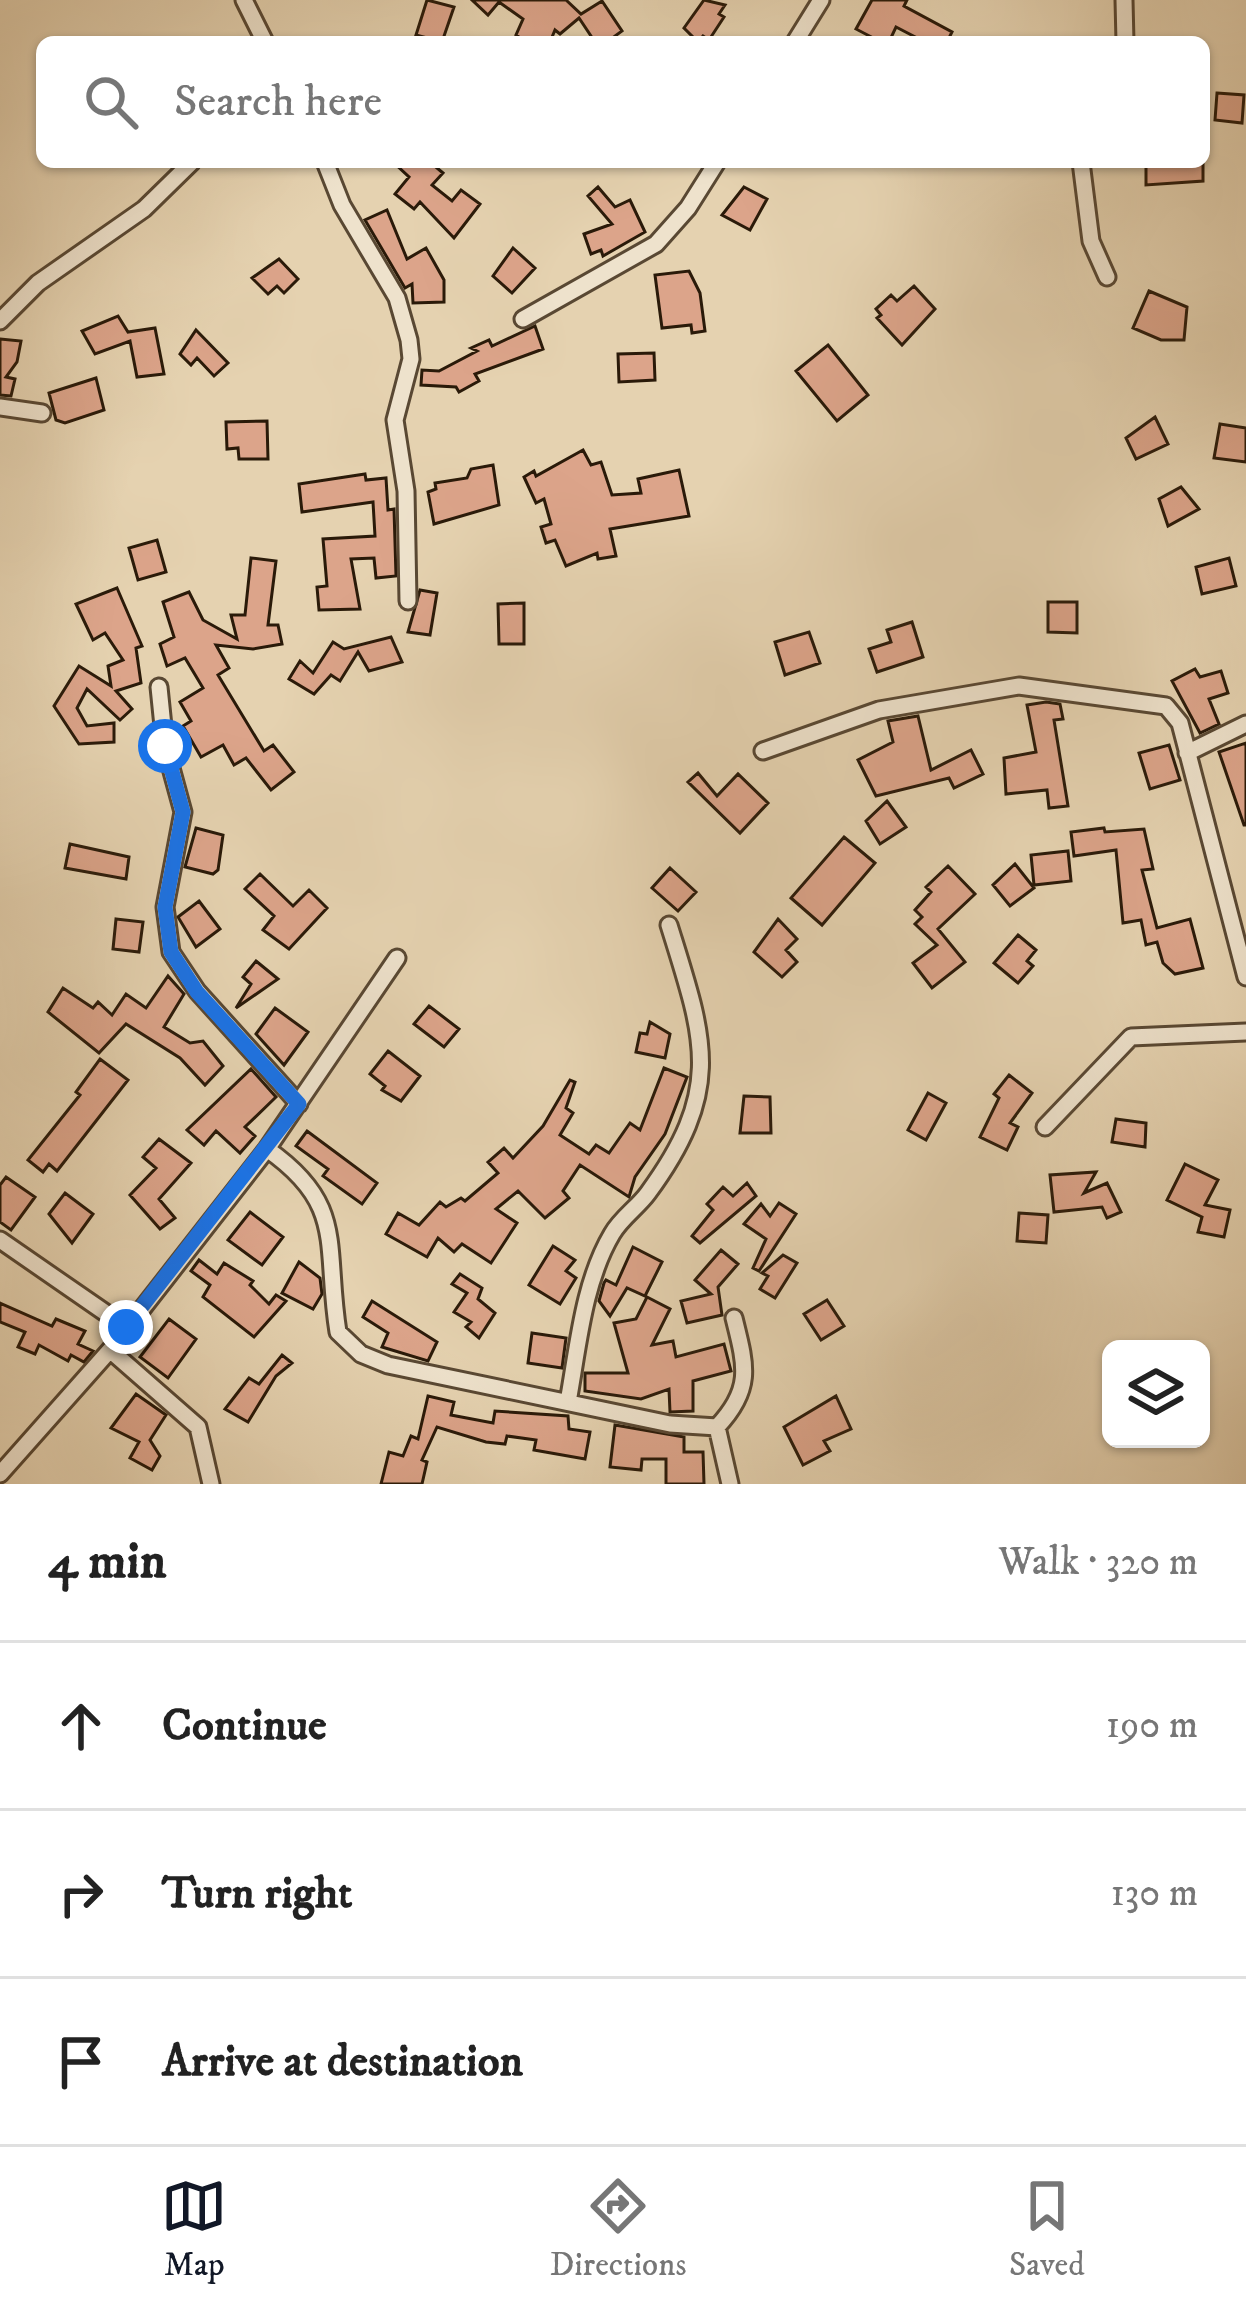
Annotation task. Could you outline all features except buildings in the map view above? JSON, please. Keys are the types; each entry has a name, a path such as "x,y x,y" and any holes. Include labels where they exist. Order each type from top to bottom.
{"street":[{"path":"244,0 262,36"},
{"path":"799,36 821,0"},
{"path":"1124,0 1125,36"},
{"path":"0,321 38,283 144,209 186,168"},
{"path":"328,168 342,205 397,298 409,340 411,359 394,420 406,491 408,602"},
{"path":"524,319 656,244 713,168"},
{"path":"1082,168 1091,241 1107,277"},
{"path":"0,406 42,413"},
{"path":"763,751 879,710 1019,686 1166,706 1180,722 1246,977"},
{"path":"159,687 165,746 183,812 165,907 171,952 197,992 299,1104"},
{"path":"1187,753 1246,724"},
{"path":"568,1402 586,1304 612,1233 649,1192 700,1089 704,1041 669,926"},
{"path":"0,1474 110,1351 267,1149 397,958"},
{"path":"1045,1127 1131,1036 1246,1032"},
{"path":"267,1149 302,1174 322,1202 338,1332 361,1354 388,1365 670,1424 717,1427 740,1403 746,1364 734,1318"},
{"path":"0,1240 126,1327"},
{"path":"110,1351 198,1427 211,1484"},
{"path":"717,1427 730,1484"}],"route":[{"path":"126,1327 299,1104 197,992 171,952 165,907 183,812 165,746"}]}
